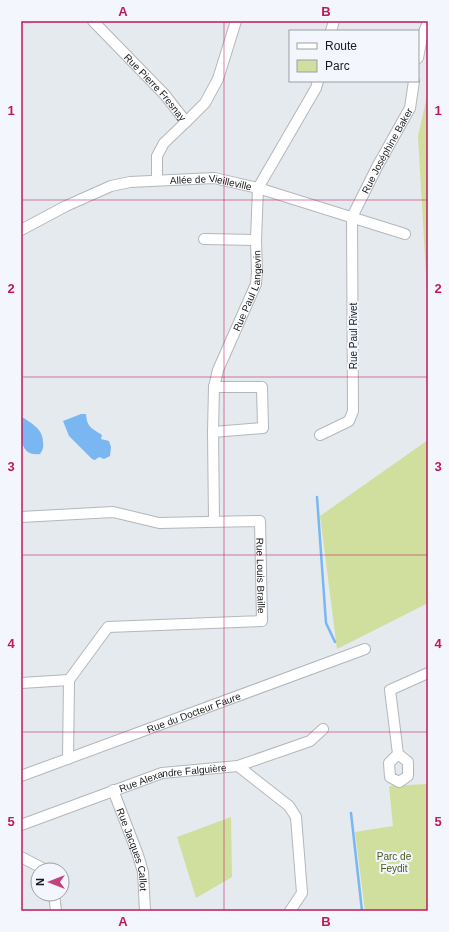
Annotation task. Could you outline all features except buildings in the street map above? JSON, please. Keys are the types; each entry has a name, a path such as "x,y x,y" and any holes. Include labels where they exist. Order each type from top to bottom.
{"street":[{"name":"Rue Pierre Fresnay","path":"93,21 165,95 186,122 164,143 157,156 157,180"},
{"path":"186,122 205,103 218,80 236,21"},
{"path":"419,53 422,37 428,22"},
{"path":"258,188 316,88 318,82"},
{"name":"Rue Joséphine Baker","path":"352,217 378,165 410,108 414,82"},
{"name":"Allée de Vieilleville","path":"21,230 66,206 111,186 130,182 214,178 258,188 405,234"},
{"name":"Rue Paul Langevin","path":"214,521 214,387 218,370 256,284 258,188"},
{"name":"Rue Paul Rivet","path":"320,435 350,421 353,411 352,217"},
{"path":"204,239 256,240"},
{"path":"213,432 263,428 262,387 214,387"},
{"name":"Rue Louis Braille","path":"21,517 113,512 159,523 260,521 262,621 108,627 68,680"},
{"name":"Rue du Docteur Faure","path":"21,776 366,649"},
{"path":"398,754 390,690 428,673"},
{"path":"21,683 68,680 68,758"},
{"name":"Rue Alexandre Falguière","path":"21,825 162,773 238,766 310,742 323,729"},
{"path":"238,766 289,806 296,817 302,893 290,911"},
{"name":"Rue Jacques Callot","path":"113,790 143,872 145,911"},
{"path":"21,857 31,862"}],"green space":[{"path":"428,92 428,309 418,136"},
{"path":"428,440 428,603 337,649 320,516"},
{"name":"Parc de Feydit","path":"428,784 428,911 365,911 355,832 393,826 389,786"},
{"path":"231,817 232,877 196,898 177,837"}],"water":[{"path":"81,414 86,414 89,425 102,435 101,439 109,441 111,447 110,456 104,459 99,457 95,460 92,459 69,436 63,421"},
{"path":"21,416 35,426 41,433 43,450 40,454 33,454 27,451 24,447 21,435"}],"waterway":[{"path":"317,497 326,623 335,642"},
{"path":"351,813 362,911"}]}
